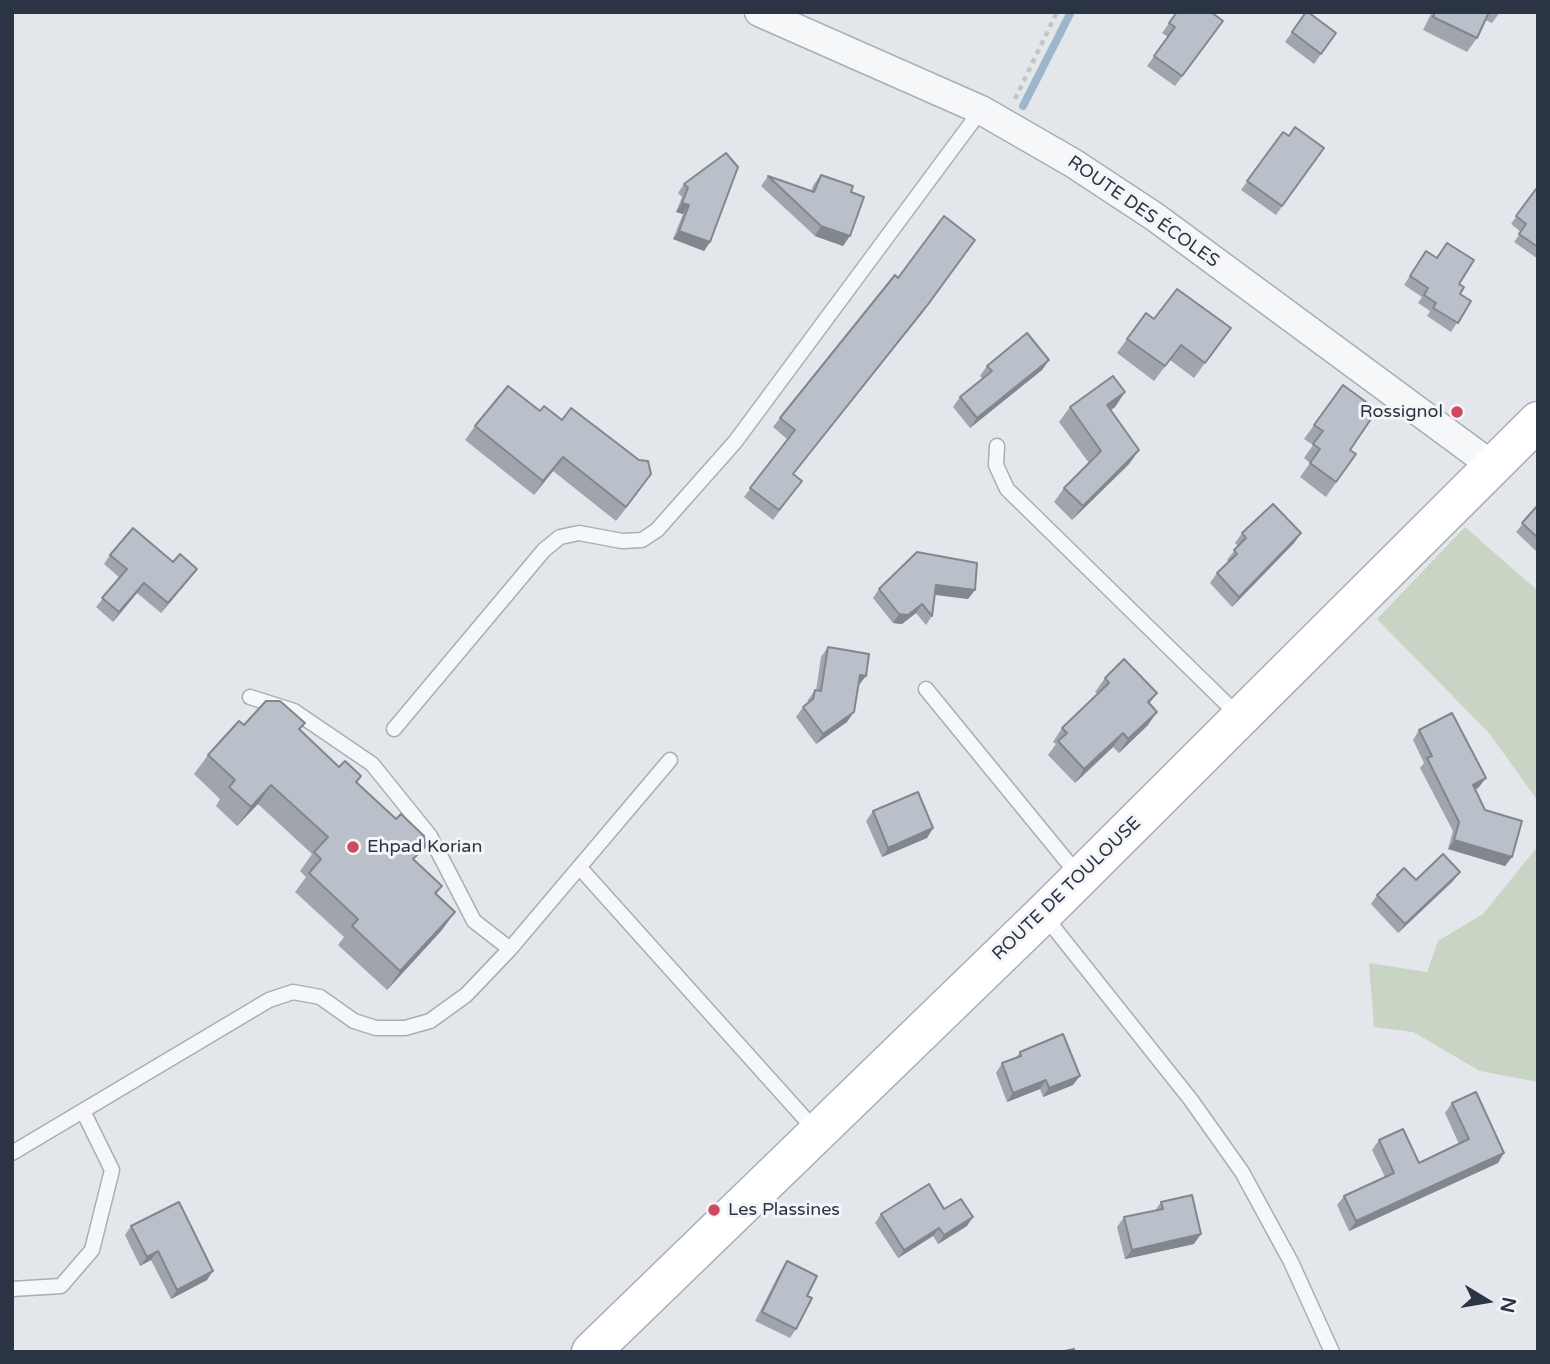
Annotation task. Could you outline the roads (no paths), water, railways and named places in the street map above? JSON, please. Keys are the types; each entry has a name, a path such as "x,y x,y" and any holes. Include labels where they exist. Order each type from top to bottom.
{"street":[{"name":"ROUTE DES ÉCOLES","path":"759,12 993,116 1155,218 1494,467"},
{"name":"ROUTE DE TOULOUSE","path":"591,1352 1080,877 1538,421"}],"lane":[{"path":"394,729 544,550 560,537 579,533 622,541 642,540 657,530 735,442 993,116"},
{"path":"997,446 996,465 1007,489 1241,718"},
{"path":"926,688 1080,877"},
{"path":"250,697 294,711 372,764 430,836 474,921 510,949"},
{"path":"12,1153 270,1000 293,992 320,997 354,1021 376,1028 405,1028 429,1021 466,995 510,949 581,869 670,760"},
{"path":"581,869 817,1132"},
{"path":"1042,914 1191,1100 1242,1172 1291,1262 1332,1352"},
{"path":"12,1289 61,1286 92,1250 112,1170 83,1111"}],"waterway":[{"path":"1023,106 1071,12"}],"place":[{"name":"Rossignol","path":"1457,412"},
{"name":"Ehpad Korian","path":"353,847"},
{"name":"Les Plassines","path":"714,1210"}]}
